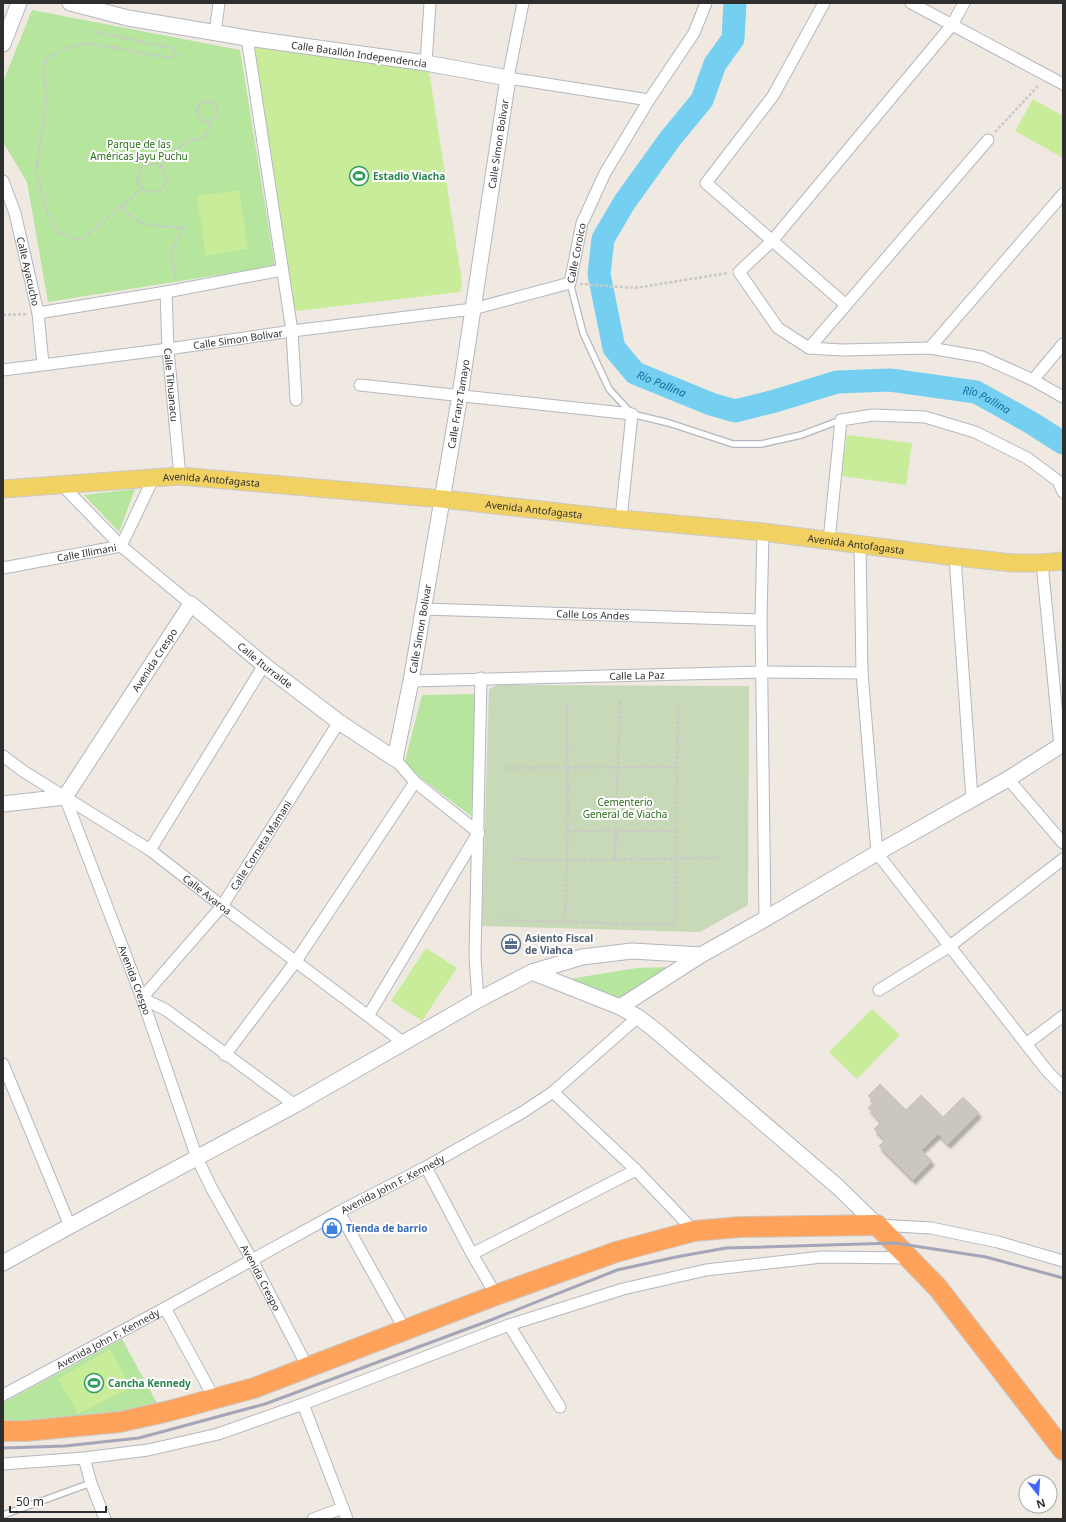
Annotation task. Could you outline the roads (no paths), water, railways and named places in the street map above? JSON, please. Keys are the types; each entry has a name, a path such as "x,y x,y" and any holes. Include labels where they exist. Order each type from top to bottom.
{"highway":[{"path":"3,1431 26,1432 120,1422 254,1388 496,1295 616,1252 694,1231 740,1226 877,1225 938,1288 1063,1450"}],"main road":[{"path":"3,44 19,3"},
{"name":"Calle Batallón Independencia","path":"70,3 128,18 215,33 426,63 508,78"},
{"name":"Calle Simon Bolivar","path":"473,309 508,78"},
{"name":"Calle Franz Tamayo","path":"442,499 473,309"},
{"name":"Avenida Antofagasta","path":"3,489 63,486 180,476 442,499 621,519 763,532 1013,563 1063,561"},
{"name":"Calle Simon Bolivar","path":"395,759 411,681 442,499"},
{"name":"Calle Iturralde","path":"191,604 264,665 339,722 395,759"},
{"name":"Avenida Crespo","path":"65,797 191,604"},
{"path":"620,1007 702,954 972,799 1061,745"},
{"path":"3,804 65,797"},
{"path":"3,1263 295,1105 478,1000 532,972 582,957 632,951 702,954"},
{"path":"532,972 620,1007 638,1017 838,1187 877,1225"}],"street":[{"path":"215,33 219,3"},
{"path":"426,63 430,3"},
{"name":"Calle Simon Bolivar","path":"508,78 523,3"},
{"name":"Calle Coroico","path":"570,283 582,223 605,173 649,100 694,33 706,3"},
{"path":"824,3 773,96 706,183 846,305"},
{"path":"911,3 1063,84"},
{"path":"964,3 952,25 772,240 738,272 778,328 809,348 842,350 930,348 982,356 1033,380 1063,398"},
{"path":"247,38 292,331 296,400"},
{"name":"Calle Batallón Independencia","path":"508,78 649,100"},
{"path":"809,348 988,140"},
{"name":"Calle Ayacucho","path":"3,180 15,214 38,313 43,364"},
{"path":"930,348 1063,194"},
{"path":"38,313 178,290 282,270"},
{"name":"Calle Simon Bolivar","path":"3,370 168,349 292,331 473,309 570,283"},
{"name":"Calle Tihuanacu","path":"166,292 168,349 180,476"},
{"path":"1033,380 1063,344"},
{"path":"360,385 632,414 621,519"},
{"path":"829,540 841,420 873,415 925,417 975,432 1027,458 1058,481 1063,492"},
{"name":"Calle Illimani","path":"3,568 121,546 153,479"},
{"name":"Calle Iturralde","path":"63,486 121,546 191,604"},
{"path":"763,532 761,620 763,672 765,919"},
{"path":"860,544 862,673 877,853 1048,1072 1063,1087"},
{"path":"955,557 972,799"},
{"path":"1042,563 1061,745"},
{"name":"Calle Los Andes","path":"424,609 761,620"},
{"path":"150,850 264,665"},
{"name":"Calle La Paz","path":"411,681 481,678 763,672 862,673"},
{"path":"478,1000 475,957 479,833 481,678"},
{"name":"Calle Corneta Mamani","path":"142,998 222,906 339,722"},
{"name":"Calle Avaroa","path":"3,756 23,771 150,850 404,1043"},
{"name":"Calle Iturralde","path":"395,759 415,782 479,833"},
{"path":"1008,778 1063,843"},
{"path":"225,1055 296,961 415,782"},
{"name":"Avenida Crespo","path":"65,797 142,998 198,1158 212,1189 252,1260 308,1368"},
{"path":"368,1016 479,833"},
{"path":"879,990 950,946 1063,859"},
{"path":"142,998 166,1010 225,1055 295,1105"},
{"path":"1026,1044 1063,1016"},
{"name":"Avenida John F. Kennedy","path":"3,1395 339,1212 426,1167 523,1112 553,1092 638,1017"},
{"path":"3,1064 6,1079 70,1226"},
{"path":"553,1092 636,1170 694,1231"},
{"path":"426,1167 472,1254 496,1295"},
{"path":"472,1254 636,1170"},
{"path":"339,1212 405,1330"},
{"path":"877,1225 931,1228 998,1242 1063,1261"},
{"path":"3,1464 84,1458 148,1450 218,1434 303,1404 509,1325 623,1289 706,1270 822,1257 910,1258"},
{"path":"165,1308 214,1398"},
{"path":"509,1325 560,1406"},
{"path":"303,1404 347,1519"},
{"path":"84,1458 91,1483 105,1519"},
{"path":"313,1519 343,1508"}],"lane":[{"name":"Calle Coroico","path":"570,283 583,333 609,389 632,414"},
{"path":"632,414 669,423 733,444 761,444 801,435 841,420"},
{"path":"3,1515 91,1483"}],"waterway":[{"name":"Río Pallina","path":"735,3 733,39 715,64 702,100 670,139 624,203 603,239 599,274 614,348 635,373 711,404 735,411 775,401 837,382 890,380 976,392 1030,422 1063,443"}],"railway":[{"path":"3,1448 65,1446 139,1438 265,1404 491,1320 617,1270 726,1248 895,1243 986,1257 1063,1278"}],"place":[{"name":"Estadio Viacha","path":"359,176"},
{"name":"Asiento Fiscal de Viahca","path":"511,944"},
{"name":"Tienda de barrio","path":"332,1228"},
{"name":"Cancha Kennedy","path":"94,1383"}],"park label":[{"name":"Parque de las Américas Jayu Puchu","path":"139,150"},
{"name":"Cementerio General de Viacha","path":"625,808"}]}
